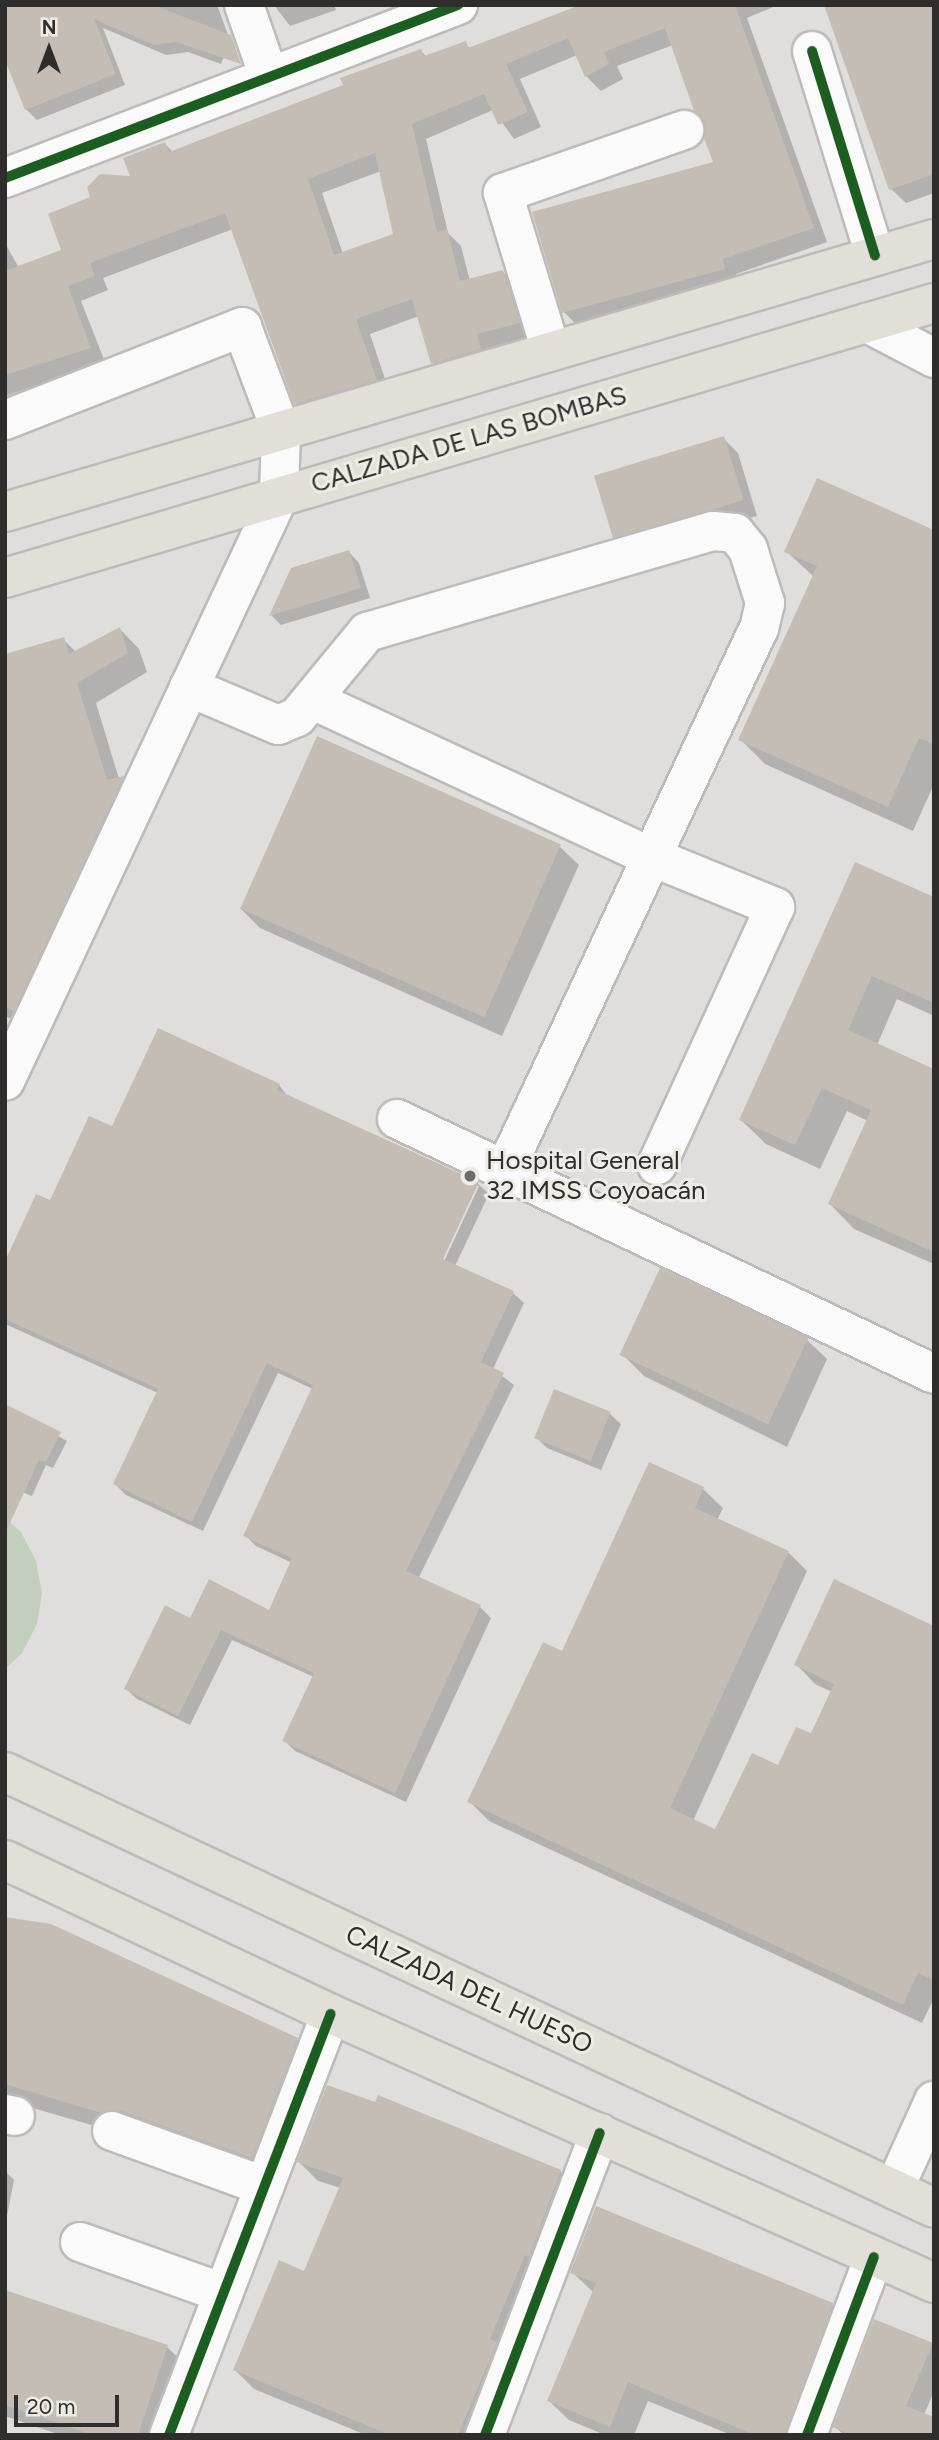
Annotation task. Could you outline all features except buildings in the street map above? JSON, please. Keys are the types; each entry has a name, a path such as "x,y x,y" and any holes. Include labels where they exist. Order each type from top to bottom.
{"main road":[{"path":"5,512 934,239"},
{"name":"CALZADA DE LAS BOMBAS","path":"5,578 934,303"},
{"name":"CALZADA DEL HUESO","path":"5,1772 894,2189 933,2204"},
{"path":"15,1869 331,2014 934,2283"}],"street":[{"path":"244,5 269,77"},
{"path":"8,168 269,77 458,5"},
{"path":"812,51 875,256"},
{"path":"551,351 503,193 684,130"},
{"path":"867,323 934,358"},
{"path":"5,420 242,327 281,431 279,496 5,1081"},
{"path":"190,687 278,725 297,717 367,632 713,531 735,533 748,549 765,603 759,628 505,1170"},
{"path":"313,700 652,857 775,907 657,1165"},
{"path":"397,1119 934,1374"},
{"path":"169,2435 331,2014"},
{"path":"894,2189 934,2101"},
{"path":"112,2131 264,2186"},
{"path":"485,2435 600,2133"},
{"path":"80,2242 223,2293"},
{"path":"807,2435 874,2257"}],"green space":[{"path":"5,1518 21,1532 36,1561 42,1593 37,1624 22,1653 5,1669"}],"cycle path":[{"path":"5,178 458,5"},
{"path":"812,51 875,256"},
{"path":"169,2435 331,2014"},
{"path":"485,2435 600,2133"},
{"path":"807,2435 874,2257"}],"place":[{"name":"Hospital General 32 IMSS Coyoacán","path":"470,1176"}]}
